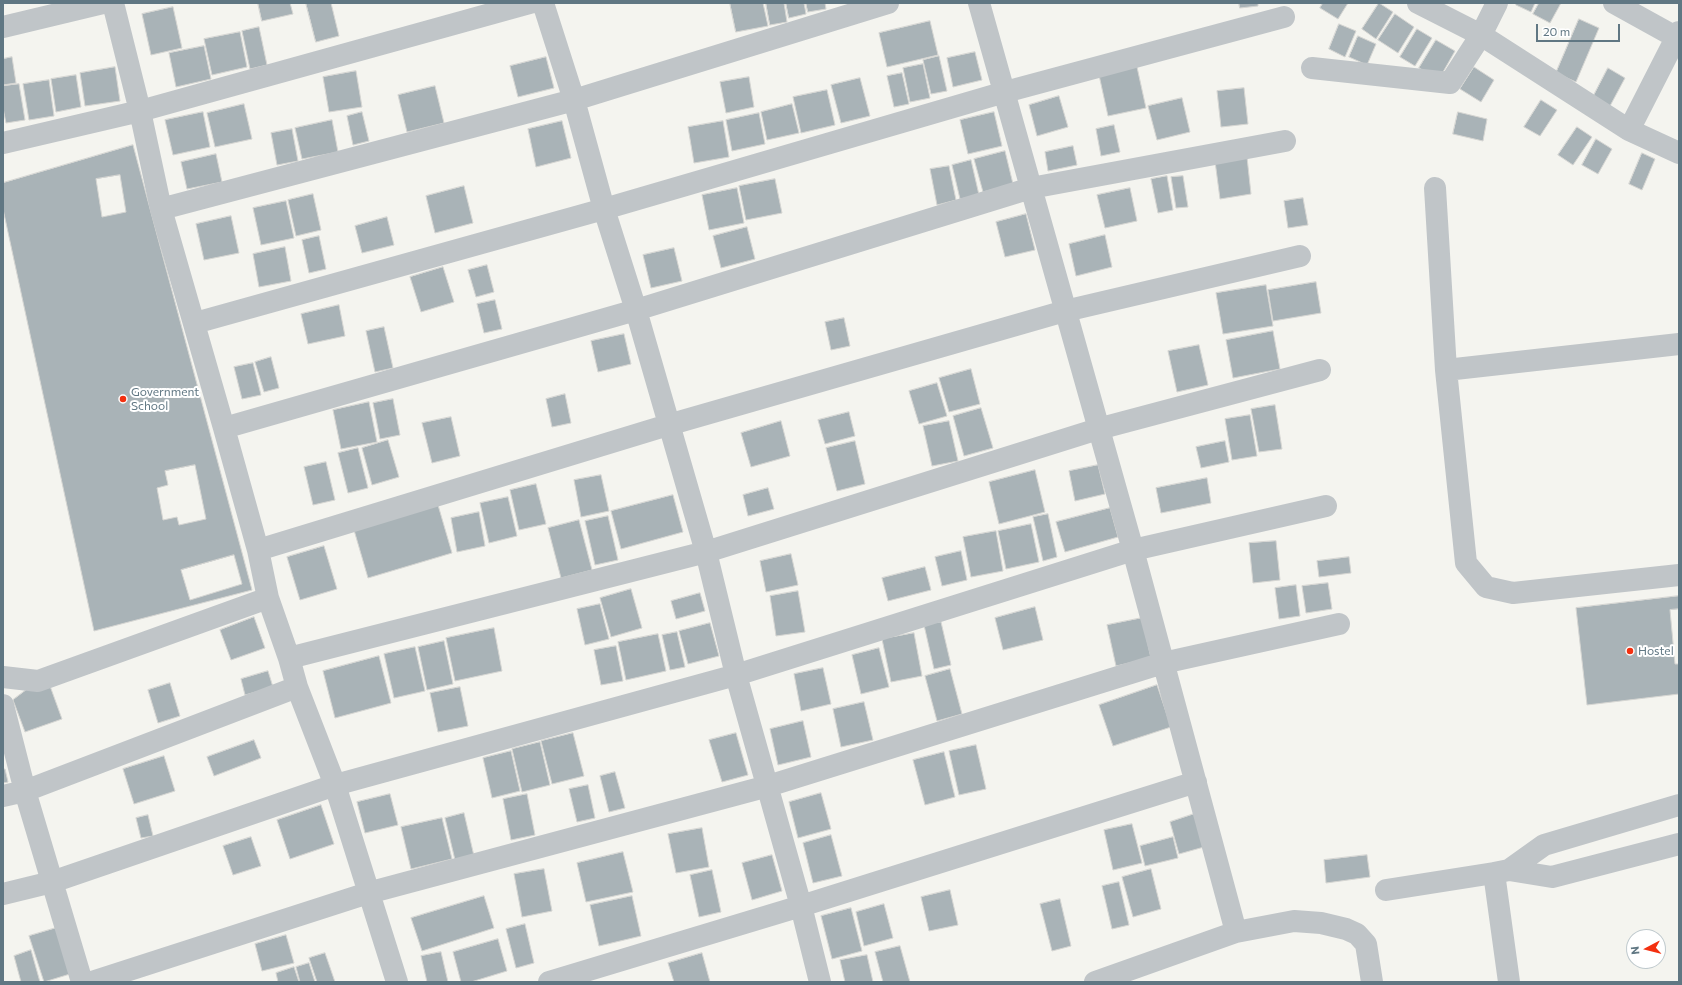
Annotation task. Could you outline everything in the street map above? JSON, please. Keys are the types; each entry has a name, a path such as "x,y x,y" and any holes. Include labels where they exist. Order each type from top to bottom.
{"street":[{"path":"3,27 103,3"},
{"path":"113,3 140,111 161,209 195,323 258,550 268,598 289,658 297,687 335,785 397,982"},
{"path":"3,143 140,111 530,3"},
{"path":"543,3 574,100 604,209 636,310 668,425 706,552 736,676 801,906 820,982"},
{"path":"161,209 574,100 888,3"},
{"path":"979,3 1133,550 1236,932"},
{"path":"1418,3 1481,35 1629,130 1679,153"},
{"path":"1312,68 1450,83 1481,35 1497,3"},
{"path":"1614,3 1678,36 1629,130"},
{"path":"195,323 604,209 1005,92 1284,17"},
{"path":"224,428 636,310 1031,188 1286,141"},
{"path":"1435,188 1446,370 1466,563 1486,587 1513,593 1679,575"},
{"path":"258,550 668,425 1065,311 1300,256"},
{"path":"1446,370 1679,344"},
{"path":"289,658 706,552 1098,429 1320,370"},
{"path":"3,894 52,882 335,785 736,676 1133,550 1326,506"},
{"path":"3,677 38,681 268,598"},
{"path":"92,982 368,893 768,786 1163,664 1339,624"},
{"path":"3,796 25,791 297,687"},
{"path":"3,705 25,791 82,982"},
{"path":"549,982 801,906 1196,782"},
{"path":"1501,871 1544,846 1679,805"},
{"path":"1386,890 1501,871 1552,877 1679,844"},
{"path":"1501,871 1509,982"},
{"path":"1095,982 1236,932 1294,921 1321,923 1346,929 1357,934 1366,944 1372,982"}],"building":[{"path":"258,3 290,3 293,14 262,21"},
{"path":"306,3 331,3 339,36 316,42"},
{"path":"730,3 763,3 768,26 736,32"},
{"path":"766,3 784,3 787,22 770,25"},
{"path":"786,3 804,3 806,14 789,18"},
{"path":"806,3 825,3 826,9 808,12"},
{"path":"1239,3 1258,3 1258,6 1240,8"},
{"path":"1323,3 1348,3 1338,19 1320,8"},
{"path":"1379,3 1393,12 1376,39 1362,29"},
{"path":"1516,3 1535,3 1531,12 1516,5"},
{"path":"1539,3 1561,3 1550,23 1533,14"},
{"path":"173,7 182,48 151,55 142,14"},
{"path":"1395,14 1414,27 1398,53 1378,40"},
{"path":"1579,19 1599,28 1576,82 1556,73"},
{"path":"930,21 938,55 887,67 879,33"},
{"path":"1339,24 1356,31 1345,57 1329,49"},
{"path":"259,27 267,65 250,69 242,31"},
{"path":"1417,29 1432,38 1415,66 1400,57"},
{"path":"240,32 247,67 212,75 204,39"},
{"path":"1358,36 1376,44 1367,65 1349,57"},
{"path":"1436,40 1455,51 1439,79 1419,68"},
{"path":"204,46 211,79 176,87 169,53"},
{"path":"975,52 982,80 953,87 947,58"},
{"path":"939,56 947,91 931,94 923,60"},
{"path":"12,57 16,83 3,85 3,59"},
{"path":"546,57 554,88 518,97 510,66"},
{"path":"923,64 930,98 910,102 903,68"},
{"path":"115,67 120,101 85,106 80,73"},
{"path":"1137,67 1146,108 1108,116 1099,75"},
{"path":"1474,67 1494,80 1481,102 1460,89"},
{"path":"1608,68 1625,78 1610,106 1593,97"},
{"path":"356,71 362,107 329,112 323,77"},
{"path":"902,73 909,104 894,107 887,76"},
{"path":"76,75 81,107 56,112 51,79"},
{"path":"749,77 754,107 726,113 720,82"},
{"path":"860,78 870,116 841,123 831,85"},
{"path":"49,80 54,116 29,120 23,84"},
{"path":"19,84 25,120 6,123 3,108 3,86"},
{"path":"435,86 444,123 407,132 398,95"},
{"path":"1244,88 1248,124 1221,127 1217,91"},
{"path":"827,90 835,125 801,133 793,97"},
{"path":"1059,96 1068,127 1037,136 1029,105"},
{"path":"1182,98 1190,132 1157,140 1148,106"},
{"path":"1541,100 1557,110 1540,136 1524,127"},
{"path":"244,104 252,139 215,147 207,113"},
{"path":"792,104 799,133 767,140 761,112"},
{"path":"203,112 210,147 173,155 165,120"},
{"path":"362,112 369,141 353,145 347,116"},
{"path":"994,112 1002,146 968,154 960,120"},
{"path":"1458,112 1487,119 1483,141 1453,134"},
{"path":"759,113 765,144 732,151 726,120"},
{"path":"332,120 338,152 302,159 295,128"},
{"path":"562,121 571,158 536,167 528,129"},
{"path":"723,121 729,157 694,163 688,127"},
{"path":"1114,125 1120,152 1101,156 1096,129"},
{"path":"1577,127 1592,137 1573,165 1558,155"},
{"path":"292,129 298,161 277,165 271,133"},
{"path":"1596,139 1612,149 1598,174 1582,165"},
{"name":"Government School","path":"133,145 252,590 94,631 3,209 3,183"},
{"path":"1073,146 1077,165 1048,171 1045,152"},
{"path":"1005,151 1013,184 983,192 974,159"},
{"path":"1642,153 1655,159 1642,190 1629,184"},
{"path":"216,154 222,182 187,189 181,162"},
{"path":"1247,157 1251,194 1220,199 1215,161"},
{"path":"971,160 979,195 960,199 952,165"},
{"path":"949,166 956,200 937,205 930,169"},
{"path":"120,175 126,212 102,217 96,179"},
{"path":"1167,176 1173,210 1158,213 1151,179"},
{"path":"1183,176 1188,207 1176,208 1171,177"},
{"path":"775,179 782,213 746,220 739,186"},
{"path":"464,186 473,223 435,233 426,196"},
{"path":"737,188 744,223 709,230 702,195"},
{"path":"1130,188 1137,221 1105,228 1097,195"},
{"path":"313,194 321,230 296,236 288,200"},
{"path":"1303,198 1308,225 1288,228 1284,201"},
{"path":"286,201 294,238 261,245 253,208"},
{"path":"1026,214 1035,250 1005,257 996,222"},
{"path":"231,216 239,253 204,260 196,224"},
{"path":"387,217 394,245 362,253 355,226"},
{"path":"747,227 755,259 721,268 713,236"},
{"path":"1105,235 1112,267 1076,276 1069,244"},
{"path":"319,236 326,269 309,273 302,240"},
{"path":"285,247 291,281 259,287 253,254"},
{"path":"674,248 682,281 651,288 643,255"},
{"path":"487,265 494,292 476,297 468,270"},
{"path":"443,267 454,302 421,312 410,277"},
{"path":"1316,282 1321,313 1273,321 1268,290"},
{"path":"1266,285 1273,326 1223,334 1216,293"},
{"path":"495,300 502,329 484,333 477,304"},
{"path":"339,305 345,336 308,344 301,314"},
{"path":"844,318 850,346 831,350 825,322"},
{"path":"384,327 393,368 375,372 366,331"},
{"path":"1273,331 1280,369 1233,378 1226,340"},
{"path":"624,334 631,364 598,372 591,341"},
{"path":"1199,345 1208,385 1177,392 1168,351"},
{"path":"271,357 279,388 264,392 255,362"},
{"path":"253,363 261,395 242,399 234,367"},
{"path":"971,369 980,404 949,412 939,378"},
{"path":"937,383 947,416 919,424 909,391"},
{"path":"565,394 571,423 552,427 546,399"},
{"path":"393,399 400,435 380,439 373,403"},
{"path":"369,402 377,442 341,449 333,410"},
{"path":"1275,405 1282,449 1259,452 1251,409"},
{"path":"981,408 993,448 964,456 953,416"},
{"path":"849,412 855,436 825,444 818,420"},
{"path":"1250,415 1257,456 1232,460 1225,419"},
{"path":"451,417 460,456 432,463 422,423"},
{"path":"781,421 790,456 751,467 741,433"},
{"path":"949,421 958,461 932,466 923,426"},
{"path":"388,440 399,477 372,485 362,448"},
{"path":"855,441 865,484 837,491 826,448"},
{"path":"1225,441 1229,462 1201,468 1196,447"},
{"path":"358,448 368,488 348,493 338,453"},
{"path":"326,462 335,500 313,505 304,467"},
{"path":"195,465 206,519 179,525 177,517 163,520 157,488 168,485 165,471"},
{"path":"1098,465 1105,494 1075,501 1069,471"},
{"path":"1035,470 1045,512 999,524 989,482"},
{"path":"601,475 609,511 581,517 574,480"},
{"path":"1207,478 1211,503 1161,513 1156,488"},
{"path":"536,484 546,524 519,530 510,490"},
{"path":"768,488 774,509 748,516 743,495"},
{"path":"673,495 683,532 621,549 611,511"},
{"path":"508,497 517,536 489,543 480,503"},
{"path":"438,505 452,553 368,578 354,530"},
{"path":"1110,508 1118,537 1065,552 1056,522"},
{"path":"479,512 485,546 457,552 451,518"},
{"path":"1048,514 1057,557 1043,561 1033,517"},
{"path":"608,516 618,560 595,565 585,521"},
{"path":"579,520 592,570 561,578 548,528"},
{"path":"1031,524 1039,562 1006,569 998,531"},
{"path":"996,531 1003,571 971,577 963,537"},
{"path":"1276,541 1280,580 1253,583 1249,543"},
{"path":"324,546 337,589 300,600 287,557"},
{"path":"961,551 967,580 942,586 935,557"},
{"path":"791,554 798,585 766,592 760,561"},
{"path":"234,555 242,584 190,600 181,570"},
{"path":"1349,557 1351,573 1319,577 1317,561"},
{"path":"925,567 931,590 888,601 882,578"},
{"path":"1328,583 1332,609 1306,613 1302,586"},
{"path":"1296,585 1300,616 1279,619 1275,588"},
{"path":"631,589 642,628 611,637 600,598"},
{"path":"798,591 805,632 776,636 770,596"},
{"path":"700,593 705,611 676,619 671,601"},
{"name":"Hostel","path":"1679,596 1679,694 1587,705 1576,608"},
{"path":"600,604 609,639 585,645 577,609"},
{"path":"1035,607 1043,640 1003,650 995,618"},
{"path":"1679,609 1679,664 1675,664 1670,610"},
{"path":"254,617 265,648 231,660 220,630"},
{"path":"1142,618 1151,658 1116,666 1107,625"},
{"path":"941,622 951,665 934,669 924,625"},
{"path":"710,623 719,656 688,664 679,631"},
{"path":"494,628 502,671 455,681 446,638"},
{"path":"677,632 685,667 670,670 662,635"},
{"path":"914,633 922,676 891,682 882,639"},
{"path":"658,634 666,671 626,680 618,642"},
{"path":"444,641 453,684 427,690 418,647"},
{"path":"616,646 623,681 601,685 594,650"},
{"path":"415,647 425,691 394,698 384,654"},
{"path":"879,648 889,687 861,694 852,655"},
{"path":"379,656 391,703 335,718 323,671"},
{"path":"823,668 831,704 801,711 794,674"},
{"path":"950,669 962,714 937,721 925,676"},
{"path":"268,671 273,687 245,695 241,679"},
{"path":"38,681 50,686 62,719 25,732 13,700"},
{"path":"170,683 180,716 158,723 148,690"},
{"path":"1157,685 1171,727 1113,746 1099,705"},
{"path":"460,687 468,726 438,732 430,693"},
{"path":"864,702 873,740 841,747 833,709"},
{"path":"803,721 811,757 778,765 770,729"},
{"path":"573,733 584,776 552,784 541,741"},
{"path":"736,733 748,775 722,782 709,740"},
{"path":"254,740 261,758 214,776 207,757"},
{"path":"540,742 550,785 522,792 512,749"},
{"path":"976,745 986,789 959,795 949,751"},
{"path":"511,751 520,791 492,798 483,758"},
{"path":"944,752 955,797 925,805 913,760"},
{"path":"164,756 175,791 134,804 123,769"},
{"path":"3,769 5,769 8,782 3,783"},
{"path":"615,772 625,808 609,812 600,776"},
{"path":"588,785 595,818 577,822 569,789"},
{"path":"821,793 831,829 798,838 789,802"},
{"path":"390,794 398,825 365,833 357,802"},
{"path":"527,794 535,835 511,840 503,799"},
{"path":"321,805 334,844 290,859 277,820"},
{"path":"464,813 474,856 455,860 445,818"},
{"path":"1194,814 1204,847 1179,854 1170,822"},
{"path":"148,815 153,836 141,838 136,818"},
{"path":"442,818 452,859 411,869 401,827"},
{"path":"1132,824 1142,863 1113,870 1104,830"},
{"path":"702,828 709,867 676,873 668,834"},
{"path":"831,835 842,876 813,883 803,843"},
{"path":"251,837 261,866 233,875 223,846"},
{"path":"1173,837 1178,858 1145,866 1140,846"},
{"path":"623,852 633,892 586,902 577,863"},
{"path":"772,855 782,891 752,900 742,863"},
{"path":"1367,855 1370,877 1326,883 1324,860"},
{"path":"544,869 552,911 522,917 514,874"},
{"path":"1151,869 1161,909 1133,917 1122,877"},
{"path":"712,870 721,912 699,917 690,875"},
{"path":"1119,882 1129,925 1112,929 1102,886"},
{"path":"950,890 958,925 929,931 921,897"},
{"path":"484,896 494,928 422,951 411,918"},
{"path":"632,896 641,936 599,946 590,905"},
{"path":"1060,899 1071,946 1052,951 1040,904"},
{"path":"884,904 893,938 864,946 856,912"},
{"path":"851,908 862,951 832,959 821,916"},
{"path":"525,924 534,963 516,968 506,929"},
{"path":"56,928 70,974 44,982 29,936"},
{"path":"286,935 294,963 262,971 255,944"},
{"path":"498,939 507,971 471,982 461,982 453,952"},
{"path":"900,946 910,982 883,982 875,952"},
{"path":"31,950 40,982 21,982 14,956"},
{"path":"441,952 448,982 427,982 421,956"},
{"path":"325,953 335,982 317,982 309,958"},
{"path":"702,953 710,982 674,982 668,963"},
{"path":"867,955 873,982 845,982 840,960"},
{"path":"309,963 315,982 300,982 296,967"},
{"path":"294,967 299,982 278,982 276,973"}],"place":[{"name":"Government School","path":"123,399"},
{"name":"Hostel","path":"1630,651"}]}
